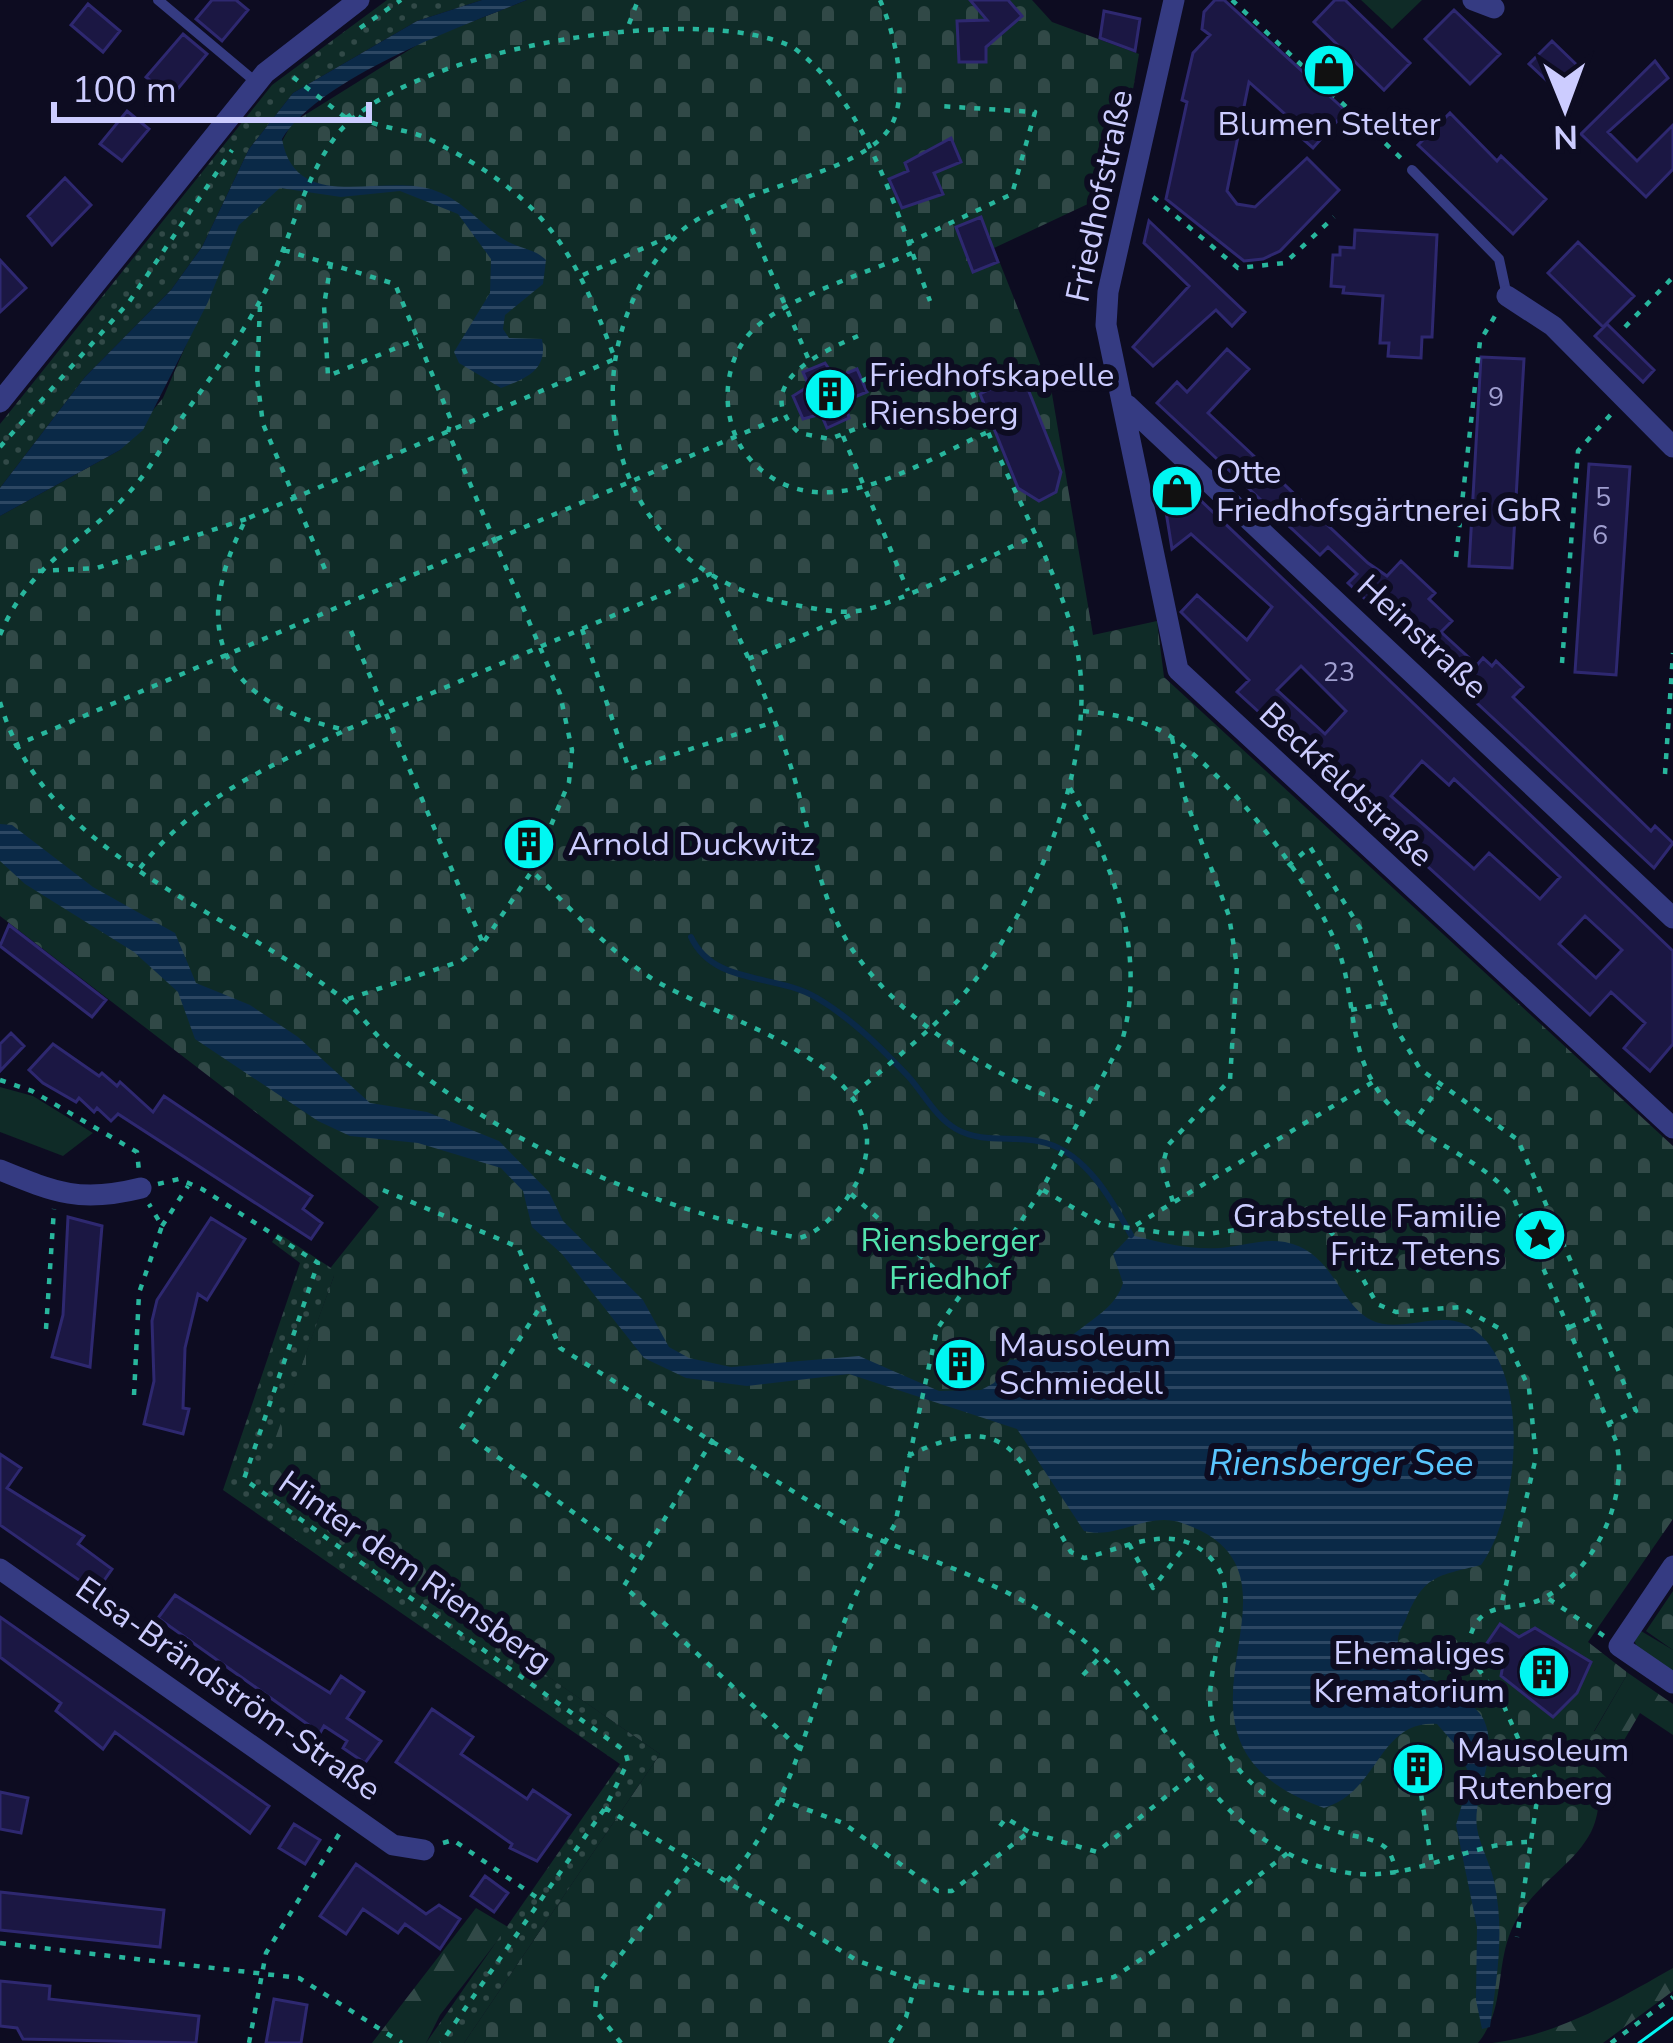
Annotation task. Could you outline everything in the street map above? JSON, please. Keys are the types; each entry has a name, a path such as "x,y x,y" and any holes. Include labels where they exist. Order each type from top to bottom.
{"street":[{"path":"0,402 257,83 275,63 359,0"},
{"name":"Friedhofstraße","path":"1126,405 1106,325 1108,292 1174,0"},
{"path":"1507,296 1553,326 1673,447"},
{"name":"Heinstraße","path":"1126,405 1673,918"},
{"name":"Beckfeldstraße","path":"1126,405 1178,670 1673,1128"},
{"path":"0,1170 56,1193 97,1199 141,1188"},
{"path":"1673,1566 1619,1646 1673,1683"},
{"name":"Elsa-Brändström-Straße","path":"0,1569 393,1845 424,1850"}],"lane":[{"path":"158,0 257,83"},
{"path":"1412,170 1499,260 1507,296"}],"path":[{"path":"346,38 401,0"},
{"path":"629,24 638,0"},
{"path":"584,275 740,201 869,150 893,123 898,75 880,0"},
{"path":"1232,0 1412,170"},
{"path":"0,635 15,601 38,571 138,483 261,300 316,173 351,119 461,59 592,25 746,25 793,46 833,87 869,150 930,301"},
{"path":"281,86 310,63"},
{"path":"298,81 351,119 425,136 495,175 551,225 584,275 615,359"},
{"path":"908,243 1012,194 1035,112 939,106"},
{"path":"0,447 129,302 242,134"},
{"path":"1135,181 1238,268 1285,263 1334,217"},
{"path":"740,201 808,358"},
{"path":"680,232 634,292 615,359 609,408 629,480 668,538 710,574 758,598 858,611"},
{"path":"283,249 395,284 451,420 448,431 560,694 572,750 569,782 532,871 483,943 461,961 431,974 345,1000"},
{"path":"912,253 787,308 754,328 735,355 728,406 734,437 750,461 784,485 834,494 988,432"},
{"path":"331,263 323,328 328,376 418,339"},
{"path":"1625,327 1673,278"},
{"path":"1456,557 1480,341 1507,296"},
{"path":"261,300 257,377 263,424 327,574"},
{"path":"858,336 808,358 787,380 782,405 786,415 799,433 813,438 844,436 891,415"},
{"path":"38,571 98,568 246,520 615,359"},
{"path":"862,381 874,375"},
{"path":"853,1095 928,1031 1012,929 1070,788 1082,711 1072,632 968,382"},
{"path":"1562,663 1578,451 1625,399"},
{"path":"14,746 786,415"},
{"path":"844,436 908,591"},
{"path":"246,520 221,570 216,612 224,655 240,681 262,702 289,716 346,730"},
{"path":"748,659 1033,537"},
{"path":"140,868 173,827 222,791 346,730 710,574"},
{"path":"710,574 774,722 803,802 831,910 854,952 928,1031 979,1063 1084,1113"},
{"path":"582,629 629,769 774,722"},
{"path":"351,631 483,943"},
{"path":"1665,774 1673,653"},
{"path":"0,702 14,746 35,782 62,812 345,1000 364,1027 462,1102 596,1178 646,1199 800,1238 818,1230 851,1194 869,1155 865,1121 853,1095 815,1059 699,1006 646,974 532,871"},
{"path":"1082,711 1114,714 1172,738 1230,793 1288,866 1335,943 1359,1058 1411,1126 1499,1180 1514,1199 1609,1423 1622,1467 1618,1498 1580,1566 1547,1598 1501,1606 1478,1618 1467,1652 1504,1704 1534,1769 1538,1804 1528,1842 1517,1936"},
{"path":"1172,738 1184,795 1229,916 1237,966 1230,1080 1168,1145 1162,1167 1173,1202"},
{"path":"728,1881 752,1854 779,1798 848,1609 895,1524 937,1329 962,1293 996,1260 1042,1189 1122,1041 1133,982 1124,912 1070,788"},
{"path":"1288,866 1310,847 1363,933 1412,1058 1439,1087 1482,1110 1518,1140 1636,1411 1609,1423"},
{"path":"1349,1010 1387,1003"},
{"path":"0,1080 32,1091 137,1152 141,1188 162,1226"},
{"path":"1129,1225 1373,1082"},
{"path":"1411,1126 1439,1087"},
{"path":"134,1395 139,1293 162,1226 190,1183 178,1178 141,1188"},
{"name":"Hinter dem Riensberg","path":"190,1183 318,1263 244,1479 625,1751 628,1762 604,1808 441,2043"},
{"path":"1042,1189 1101,1224 1207,1234 1309,1220 1329,1229 1377,1304 1396,1312 1461,1307 1502,1330 1529,1388 1536,1457 1501,1606"},
{"path":"383,1190 518,1247 560,1348 885,1542 1012,1594 1101,1656 1193,1775 1289,1852 1350,1873 1397,1873 1528,1842"},
{"path":"46,1329 56,1193"},
{"path":"851,1194 962,1293"},
{"path":"1538,1255 1565,1244"},
{"path":"461,1429 541,1306"},
{"path":"1570,1327 1595,1316"},
{"path":"908,1456 952,1435 976,1435 1004,1444 1022,1458 1070,1552 1084,1558 1153,1537 1186,1545 1214,1562 1226,1605 1206,1692 1210,1718 1229,1757 1248,1780 1288,1811 1389,1850 1397,1873"},
{"path":"473,1439 537,1480 641,1562"},
{"path":"713,1439 624,1586 800,1748"},
{"path":"1129,1544 1153,1588 1160,1586 1186,1545"},
{"path":"1547,1598 1619,1646"},
{"path":"1084,1675 1101,1656"},
{"path":"1421,1794 1432,1774 1431,1762 1420,1753 1405,1762 1405,1772 1421,1794 1432,1864"},
{"path":"1000,1826 1006,1819 1029,1832 1097,1852 1193,1775"},
{"path":"779,1798 843,1823 938,1891 952,1891 1029,1832"},
{"path":"604,1808 694,1859 819,1941 916,1981 981,1993 1088,1986 1148,1958 1289,1852"},
{"path":"249,2043 266,1953 350,1815"},
{"path":"424,1850 453,1840 539,1899"},
{"path":"621,2043 595,2010 596,1986 694,1859"},
{"path":"0,1943 299,1978 388,2040 402,2043"},
{"path":"890,2043 907,2017 916,1981"},
{"path":"1612,2043 1673,1997"}],"green space":[{"path":"387,0 482,0 417,21 293,93 249,149 202,247 171,290 85,377 0,488 0,424 272,85"},
{"name":"Riensberger Friedhof","path":"527,0 1032,0 1052,22 1139,54 1127,125 1120,125 1103,189 1090,203 994,248 1052,394 1093,635 1157,621 1164,677 1673,1146 1673,1519 1588,1642 1628,1673 1594,1731 1613,1745 1595,1767 1610,1781 1583,1845 1517,1919 1505,1950 1492,2018 1478,2043 464,2043 660,1754 260,1478 334,1276 328,1271 379,1207 0,916 0,516 120,450 163,398 244,211 292,123 425,40"},
{"path":"1361,0 1422,0 1392,29"},
{"path":"0,1087 33,1096 93,1133 63,1156 0,1132"},
{"path":"278,1233 331,1268 334,1276 261,1478 660,1754 464,2043 426,2043 620,1764 223,1490 300,1263 272,1242"},
{"path":"1673,1591 1673,1650 1646,1631"},
{"path":"1636,1628 1673,1650 1673,1673 1639,1651 1632,1636"},
{"path":"1628,1673 1673,1704 1673,1735 1640,1713 1620,1747 1594,1732"},
{"path":"476,1908 508,1927 440,2015 426,2043 372,2043"},
{"path":"1673,1968 1673,1991 1603,2043 1492,2043 1563,2024"}],"water":[{"path":"482,0 527,0 430,39 358,75 300,117 282,139 291,163 305,177 345,187 415,186 436,191 505,240 546,260 543,284 505,315 503,329 509,338 542,339 542,358 534,371 501,388 459,363 454,352 490,293 491,259 458,214 400,191 341,197 280,188 239,225 208,302 143,430 120,450 0,516 0,488 85,377 171,290 202,247 249,149 293,93 417,21"},
{"name":"Riensberger See","path":"0,824 12,825 93,887 175,933 196,983 250,1005 298,1037 370,1103 427,1112 499,1141 549,1192 563,1221 643,1300 669,1347 689,1358 731,1367 859,1356 939,1391 981,1390 994,1383 1010,1360 1055,1354 1111,1304 1123,1283 1113,1254 1131,1235 1198,1248 1285,1242 1314,1256 1350,1302 1371,1320 1395,1325 1446,1320 1470,1327 1490,1346 1504,1373 1512,1406 1514,1441 1504,1512 1481,1565 1426,1585 1398,1644 1411,1664 1477,1710 1488,1734 1477,1815 1499,1918 1490,2027 1482,2029 1476,2000 1477,1927 1456,1825 1470,1777 1459,1749 1437,1724 1418,1726 1390,1744 1357,1787 1324,1808 1268,1778 1240,1741 1233,1701 1241,1580 1224,1547 1169,1520 1108,1532 1084,1531 1017,1429 849,1374 747,1386 686,1378 644,1358 562,1254 532,1227 523,1191 501,1168 418,1143 350,1136 318,1121 195,1039 178,992 134,952 25,884 0,861"}],"building":[{"path":"212,0 236,0 248,10 222,41 196,19"},
{"path":"970,0 1008,0 1022,16 986,47 986,62 959,62 957,21 987,20"},
{"path":"1215,0 1224,0 1346,111 1313,148 1290,128 1295,123 1249,82 1227,191 1237,204 1255,207 1307,158 1339,190 1280,251 1263,259 1244,261 1166,199 1193,53 1210,35 1202,29 1204,12"},
{"path":"1335,0 1345,0 1410,63 1384,90 1314,22"},
{"path":"88,4 120,31 103,52 71,25"},
{"path":"1454,10 1500,54 1470,84 1425,39"},
{"path":"1104,11 1140,19 1135,51 1100,38"},
{"path":"183,34 207,54 170,98 146,77"},
{"path":"1552,41 1581,69 1559,92 1529,64"},
{"path":"1655,61 1668,78 1608,132 1637,161 1673,125 1673,169 1646,197 1581,134"},
{"path":"127,111 149,129 122,161 100,144"},
{"path":"1450,113 1497,161 1501,156 1546,199 1513,234 1418,145"},
{"path":"951,138 961,162 934,173 943,194 902,208 889,179 908,171 905,163"},
{"path":"65,178 91,205 52,245 28,216"},
{"path":"981,217 998,262 973,272 956,227"},
{"path":"1149,221 1245,312 1232,326 1216,310 1153,366 1133,347 1189,286 1144,243"},
{"path":"1355,230 1437,235 1432,337 1422,337 1421,358 1388,356 1389,343 1380,343 1383,296 1343,293 1344,287 1331,286 1333,255 1340,255 1340,247 1354,248"},
{"path":"1578,242 1634,296 1603,327 1548,273"},
{"path":"0,260 26,288 0,312"},
{"path":"1607,324 1654,370 1643,382 1595,336"},
{"path":"1227,349 1249,369 1208,413 1368,563 1387,576 1401,561 1435,593 1429,599 1452,621 1441,632 1477,665 1483,658 1492,666 1496,661 1523,687 1513,697 1651,831 1655,826 1673,843 1654,868 1348,583 1357,574 1328,547 1320,555 1157,403 1177,382 1187,392"},
{"path":"1481,357 1524,359 1512,568 1469,566"},
{"name":"Friedhofskapelle Riensberg","path":"825,363 835,378 857,369 867,392 845,401 849,418 827,428 821,414 803,419 793,396 809,386 803,372"},
{"path":"1022,374 1061,472 1056,492 1039,501 1018,488 980,394"},
{"path":"1589,464 1630,467 1616,675 1575,672"},
{"path":"1173,474 1673,951 1673,1044 1650,1071 1624,1048 1645,1023 1611,992 1590,1015 1237,692 1249,680 1181,612 1197,595 1247,640 1272,607 1191,534 1172,549 1162,487","holes":["1301,666 1346,711 1325,734 1277,690","1422,761 1449,785 1454,779 1560,877 1540,899 1489,853 1474,869 1391,796","1585,916 1622,950 1596,978 1559,944"]},
{"path":"9,925 106,1000 92,1017 0,946"},
{"path":"11,1033 24,1046 0,1071 0,1044"},
{"path":"53,1044 99,1076 102,1073 117,1086 120,1082 153,1112 164,1096 312,1196 303,1209 322,1223 311,1239 118,1114 111,1121 97,1108 94,1112 79,1098 76,1102 43,1083 29,1070"},
{"path":"68,1217 102,1226 90,1367 52,1357 63,1315"},
{"path":"211,1218 245,1239 207,1300 198,1294 185,1348 183,1408 189,1409 183,1434 144,1424 154,1381 152,1321 157,1300"},
{"name":"Mausoleum Schmiedell","path":"955,1350 972,1356 965,1378 947,1372"},
{"path":"0,1454 21,1468 7,1488 84,1536 78,1544 112,1569 96,1592 0,1525"},
{"path":"175,1595 330,1693 341,1676 364,1692 347,1718 381,1741 365,1763 343,1748 347,1741 324,1726 320,1733 158,1618"},
{"path":"0,1617 269,1806 250,1833 115,1732 103,1749 56,1711 61,1703 0,1657"},
{"name":"Ehemaliges Krematorium","path":"1500,1624 1519,1637 1535,1628 1591,1662 1577,1693 1553,1717 1501,1676 1504,1659 1485,1646"},
{"path":"432,1709 473,1737 461,1754 527,1799 533,1790 570,1815 537,1861 510,1848 512,1844 396,1762"},
{"path":"0,1792 28,1798 21,1833 0,1829"},
{"path":"294,1824 320,1840 305,1864 279,1848"},
{"path":"356,1864 426,1914 439,1905 460,1919 440,1949 405,1924 398,1933 363,1909 346,1934 320,1916"},
{"path":"485,1876 508,1893 494,1912 471,1896"},
{"path":"0,1892 164,1910 160,1947 0,1930"},
{"path":"0,1981 50,1986 49,1999 199,2016 196,2043 23,2039 17,2028 0,2026"},
{"path":"274,1999 307,2005 301,2043 266,2043"}],"waterway":[{"path":"691,937 715,964 801,990 842,1015 956,1129 978,1137 1024,1139 1061,1149 1086,1168 1131,1235"}],"tram line":[{"path":"1639,2043 1673,2018"}],"place":[{"name":"Blumen Stelter","path":"1329,70"},
{"name":"Friedhofskapelle Riensberg","path":"830,394"},
{"name":"Otte Friedhofsgärtnerei GbR","path":"1177,491"},
{"name":"Arnold Duckwitz","path":"529,844"},
{"name":"Grabstelle Familie Fritz Tetens","path":"1540,1235"},
{"name":"Mausoleum Schmiedell","path":"960,1364"},
{"name":"Ehemaliges Krematorium","path":"1544,1672"},
{"name":"Mausoleum Rutenberg","path":"1418,1769"}]}
